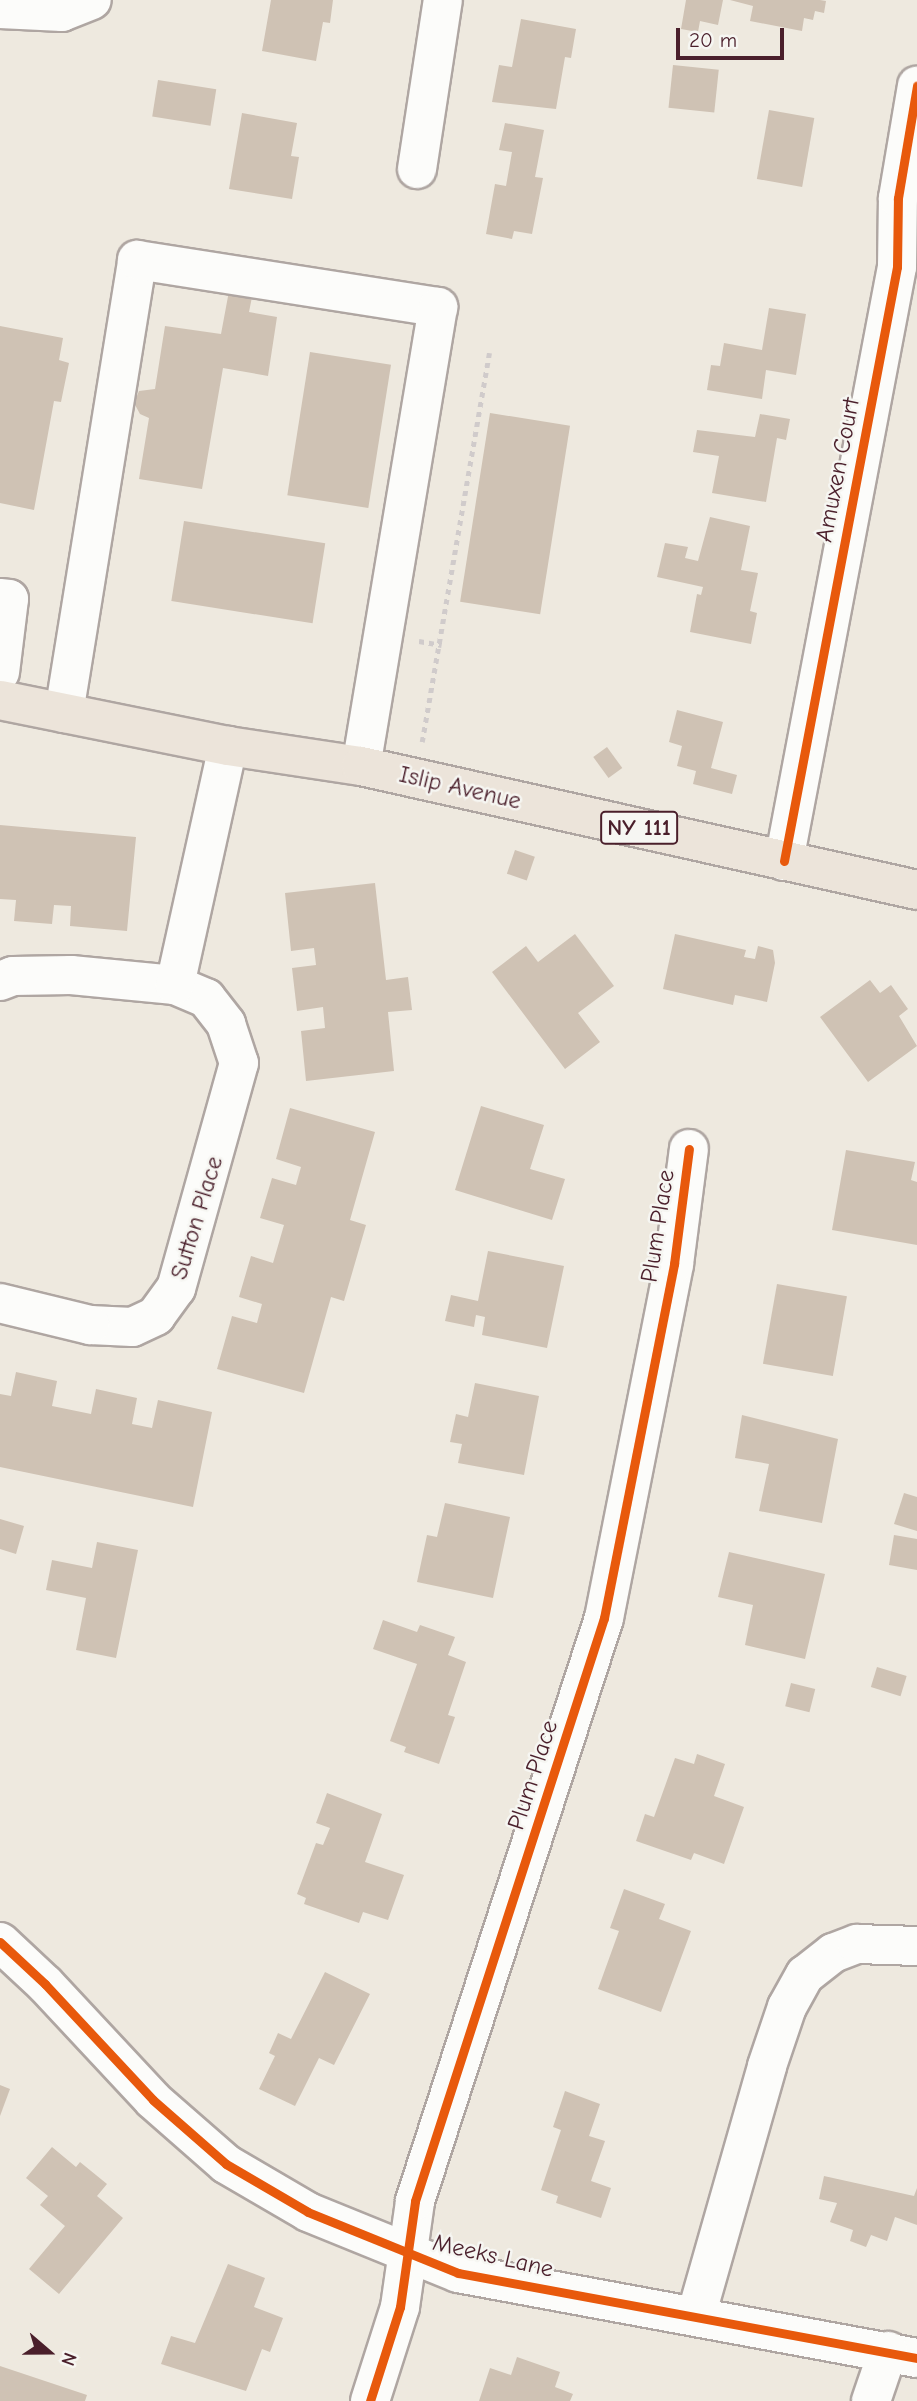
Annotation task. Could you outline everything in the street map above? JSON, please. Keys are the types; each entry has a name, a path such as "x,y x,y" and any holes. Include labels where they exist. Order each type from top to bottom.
{"main road":[{"name":"Islip Avenue","path":"0,700 228,746 362,766 917,890"}],"street":[{"path":"417,169 443,0"},
{"path":"0,9 73,4"},
{"name":"Amuxen Court","path":"784,861 897,267 898,198 917,86"},
{"path":"64,713 138,260 438,307 362,766"},
{"path":"0,597 9,599 0,672"},
{"path":"175,985 228,746"},
{"name":"Sutton Place","path":"0,981 13,976 71,975 175,985 205,998 226,1024 239,1063 176,1288 156,1316 132,1327 90,1325 0,1303"},
{"name":"Plum Place","path":"369,2401 400,2307 415,2201 604,1618 674,1264 689,1149"},
{"name":"Meeks Lane","path":"0,1942 153,2100 226,2164 308,2212 458,2273 902,2354"},
{"path":"696,2316 767,2066 787,2007 805,1975 833,1953 858,1944 917,1946"},
{"path":"872,2401 902,2354"}],"path":[{"path":"421,748 442,645 489,353"}],"building":[{"path":"271,0 333,0 330,23 323,22 316,61 262,51"},
{"path":"686,0 723,0 718,25 700,21 698,32 681,29"},
{"path":"730,0 826,1 824,13 815,11 813,20 804,18 802,31 750,21 753,6"},
{"path":"521,19 576,29 571,58 565,57 556,109 492,102 499,65 512,67"},
{"path":"673,65 719,70 714,113 669,108"},
{"path":"158,80 216,89 210,126 152,117"},
{"path":"769,110 814,118 802,187 757,179"},
{"path":"242,113 297,123 291,156 299,157 292,199 229,189"},
{"path":"505,123 544,130 535,177 543,178 532,234 514,231 512,239 486,234 495,184 506,186 512,152 499,150"},
{"path":"229,291 252,297 249,312 277,317 268,376 223,368 202,489 139,479 149,418 140,414 134,403 139,391 155,389 165,326 221,334"},
{"path":"769,308 806,314 796,375 766,370 762,399 707,390 711,365 720,366 724,343 762,350"},
{"path":"0,326 63,338 59,360 69,363 61,402 54,401 34,510 0,503"},
{"path":"310,352 391,365 368,508 287,495"},
{"path":"490,413 570,426 540,614 460,602"},
{"path":"760,414 790,419 786,440 777,438 766,502 712,493 719,456 693,452 697,430 755,437"},
{"path":"710,517 750,526 741,570 758,573 750,611 757,613 751,644 690,632 697,594 701,595 703,587 657,577 665,543 688,547 685,558 698,561"},
{"path":"184,521 325,543 313,623 171,601"},
{"path":"677,710 723,722 711,768 737,775 732,794 693,784 696,771 677,766 682,746 669,742"},
{"path":"607,747 622,768 609,778 593,757"},
{"path":"0,825 136,837 127,931 70,926 71,906 54,905 52,924 14,921 16,900 0,899"},
{"path":"515,850 535,857 527,880 507,874"},
{"path":"375,883 386,980 408,977 412,1010 388,1012 394,1071 306,1081 301,1031 325,1028 323,1007 297,1011 292,968 316,965 314,948 291,951 285,893"},
{"path":"575,934 614,986 578,1013 600,1042 565,1069 492,972 526,946 538,962"},
{"path":"675,934 746,950 744,957 755,959 758,946 773,950 775,963 767,1002 735,995 733,1005 663,989"},
{"path":"870,980 880,993 891,985 908,1009 899,1016 917,1046 868,1082 820,1017"},
{"path":"481,1106 544,1125 530,1169 565,1179 552,1220 455,1190"},
{"path":"290,1108 375,1132 350,1220 366,1225 344,1301 331,1297 304,1393 217,1369 232,1316 257,1323 262,1304 239,1297 251,1256 273,1263 284,1225 260,1218 272,1178 296,1185 301,1167 276,1159"},
{"path":"846,1150 915,1162 911,1180 917,1182 917,1245 832,1230"},
{"path":"488,1251 564,1266 547,1348 482,1335 485,1317 476,1315 474,1327 445,1321 451,1295 478,1301"},
{"path":"777,1284 847,1296 833,1376 763,1364"},
{"path":"16,1372 57,1381 52,1406 91,1414 96,1389 137,1398 132,1424 152,1428 158,1400 212,1412 193,1507 0,1467 0,1394 11,1396"},
{"path":"475,1383 539,1396 524,1475 458,1463 462,1444 450,1442 456,1414 468,1417"},
{"path":"742,1415 838,1439 822,1523 759,1511 769,1464 735,1458"},
{"path":"904,1493 917,1497 917,1531 894,1524"},
{"path":"445,1503 510,1517 493,1598 417,1582 427,1535 437,1537"},
{"path":"0,1519 24,1526 16,1554 0,1549"},
{"path":"894,1535 917,1539 917,1570 889,1565"},
{"path":"97,1542 138,1550 116,1658 76,1650 86,1598 46,1590 52,1560 92,1568"},
{"path":"729,1552 825,1574 805,1659 745,1645 753,1605 718,1597"},
{"path":"383,1620 417,1632 420,1625 455,1637 448,1655 466,1662 448,1715 455,1717 439,1764 404,1752 406,1747 390,1741 417,1664 373,1649"},
{"path":"877,1667 907,1676 901,1696 871,1687"},
{"path":"791,1683 815,1689 809,1712 785,1706"},
{"path":"697,1754 725,1764 714,1796 744,1807 724,1864 694,1853 691,1860 636,1841 645,1814 654,1817 675,1758 694,1764"},
{"path":"327,1793 382,1814 365,1862 404,1875 388,1920 363,1912 359,1923 304,1904 306,1898 297,1894 316,1843 323,1845 330,1828 316,1823"},
{"path":"624,1889 665,1904 659,1919 691,1931 661,2012 598,1989 619,1931 610,1928"},
{"path":"325,1972 370,1994 334,2065 319,2058 295,2106 259,2089 275,2056 269,2053 278,2033 291,2039"},
{"path":"0,2085 10,2089 0,2116"},
{"path":"565,2091 600,2104 589,2136 605,2141 591,2181 611,2188 601,2218 556,2203 558,2196 541,2190 561,2130 553,2127"},
{"path":"52,2147 76,2167 80,2162 107,2184 97,2196 123,2218 59,2294 29,2269 65,2226 40,2205 48,2196 26,2178"},
{"path":"824,2176 914,2196 917,2188 917,2225 895,2217 887,2241 871,2235 866,2247 850,2241 853,2230 830,2222 837,2203 819,2199"},
{"path":"228,2264 265,2278 254,2307 283,2318 270,2352 262,2349 246,2391 161,2364 171,2336 195,2343"},
{"path":"517,2357 560,2372 555,2387 573,2394 570,2401 479,2401 490,2368 511,2375"},
{"path":"0,2366 87,2395 85,2401 0,2401"}],"cycle path":[{"path":"784,861 897,267 898,198 917,86"},
{"path":"370,2401 400,2307 415,2201 604,1618 674,1264 689,1149"},
{"path":"0,1942 45,1984 153,2100 226,2164 308,2212 458,2273 917,2358"}]}
